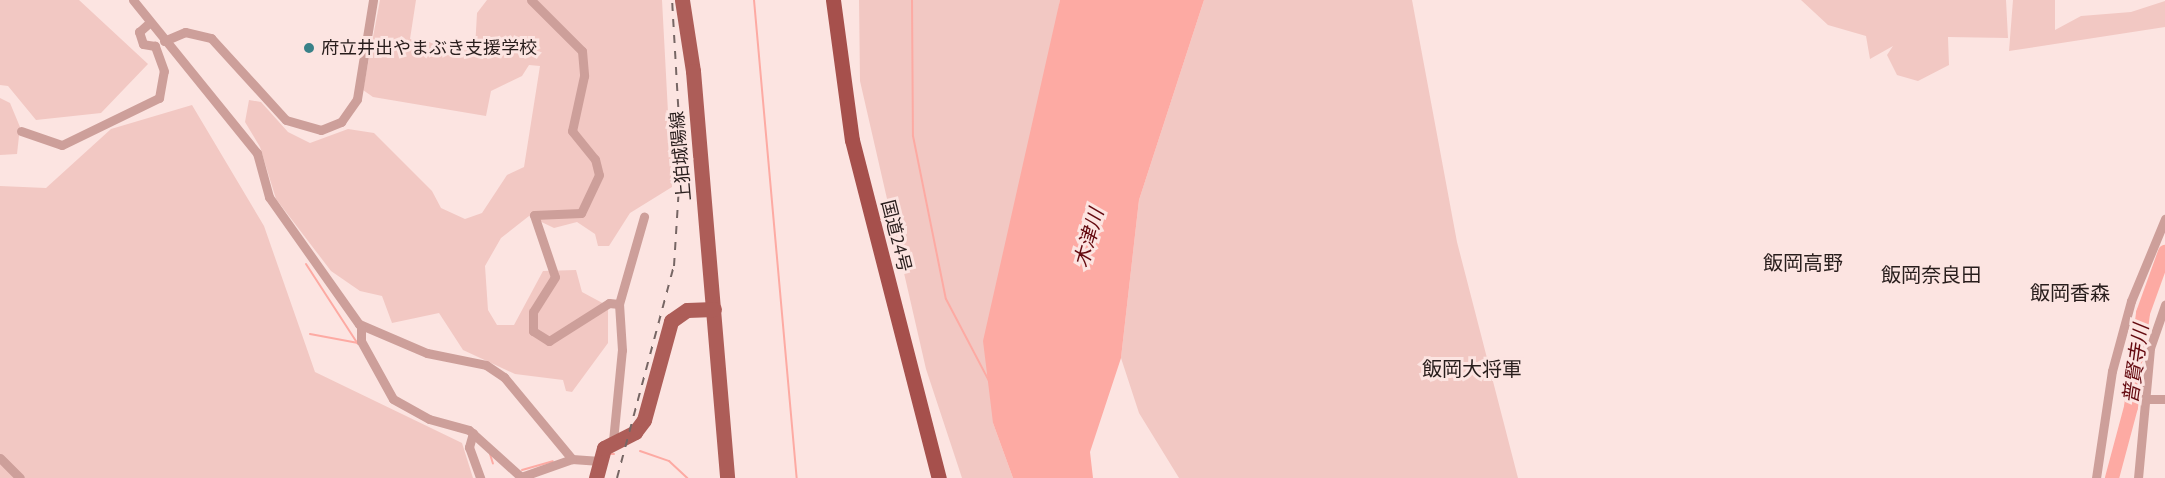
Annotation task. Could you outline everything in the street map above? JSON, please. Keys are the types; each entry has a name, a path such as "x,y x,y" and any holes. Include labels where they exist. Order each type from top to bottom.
{"highway":[{"name":"国道24号","path":"833,0 852,140 939,478"}],"main road":[{"name":"上狛城陽線","path":"682,0 714,309 727,478"},
{"path":"596,478 600,461 613,441 635,432 644,420 671,321 687,310 714,309"}],"street":[{"path":"133,0 149,23 257,153 269,197 361,327 428,353 495,370 572,459"},
{"path":"164,41 185,32 211,38 286,120 321,130 341,122 357,99 373,0"},
{"path":"531,0 582,51 584,76 572,131 595,159 599,175 581,213 534,215 555,277 533,312 533,331 549,341 609,303 619,303"},
{"path":"21,131 62,145 159,98 164,71 155,46 139,38 149,23"},
{"path":"613,441 622,350 619,303 644,217"},
{"path":"2096,478 2112,371 2131,301 2165,219"},
{"path":"2138,478 2143,399 2150,348 2165,305"},
{"path":"361,327 361,341 393,399 473,433 521,477 572,459 600,461"},
{"path":"2143,399 2165,399"},
{"path":"473,433 469,447 480,478"},
{"path":"0,458 20,478"}],"shaded area":[{"path":"0,0 79,0 148,64 101,113 36,120 8,86 0,85"},
{"path":"380,0 416,0 410,39 475,49 477,13 487,0 662,0 672,187 630,213 609,246 598,246 595,234 577,222 554,228 529,216 501,238 485,266 488,310 497,325 514,325 543,271 576,270 582,292 608,306 608,343 572,392 566,391 563,380 515,374 463,350 439,313 392,323 382,296 360,291 331,271 276,199 260,147 245,122 249,100 261,102 288,132 310,143 348,129 374,133 432,191 441,208 465,219 482,213 507,175 524,167 540,66 529,65 522,76 491,91 486,116 373,97 363,90"},
{"path":"859,0 1060,0 993,423 1013,478 962,478 926,369 860,81"},
{"path":"1204,0 1412,0 1457,242 1518,478 1179,478 1139,413 1121,358 1139,200"},
{"path":"1801,0 2006,0 2008,38 1948,37 1949,65 1918,81 1897,75 1887,55 1893,46 1870,59 1866,36 1828,25"},
{"path":"2013,0 2055,0 2055,30 2081,16 2131,12 2165,1 2165,27 2009,51"},
{"path":"0,98 10,103 20,127 17,154 0,155"},
{"path":"192,105 264,226 315,372 462,443 473,478 0,478 0,186 46,188 111,129"}],"water":[{"name":"木津川","path":"1060,0 1204,0 1139,200 1121,358 1090,452 1093,478 1013,478 993,423 983,341"}],"waterway":[{"path":"754,0 797,478"},
{"path":"912,0 913,136 946,299 989,381"},
{"name":"普賢寺川","path":"2112,478 2131,407 2143,313 2165,252"},
{"path":"306,264 358,344"},
{"path":"310,334 358,343"},
{"path":"640,451 669,461 687,478"},
{"path":"490,454 493,464"},
{"path":"522,470 553,461"}],"railway":[{"path":"617,478 674,266 681,155 672,0"}],"place":[{"name":"府立井出やまぶき支援学校","path":"309,48"}],"district":[{"name":"飯岡高野","path":"1803,263"},
{"name":"飯岡奈良田","path":"1931,275"},
{"name":"飯岡香森","path":"2070,293"},
{"name":"飯岡大将軍","path":"1472,369"}]}
